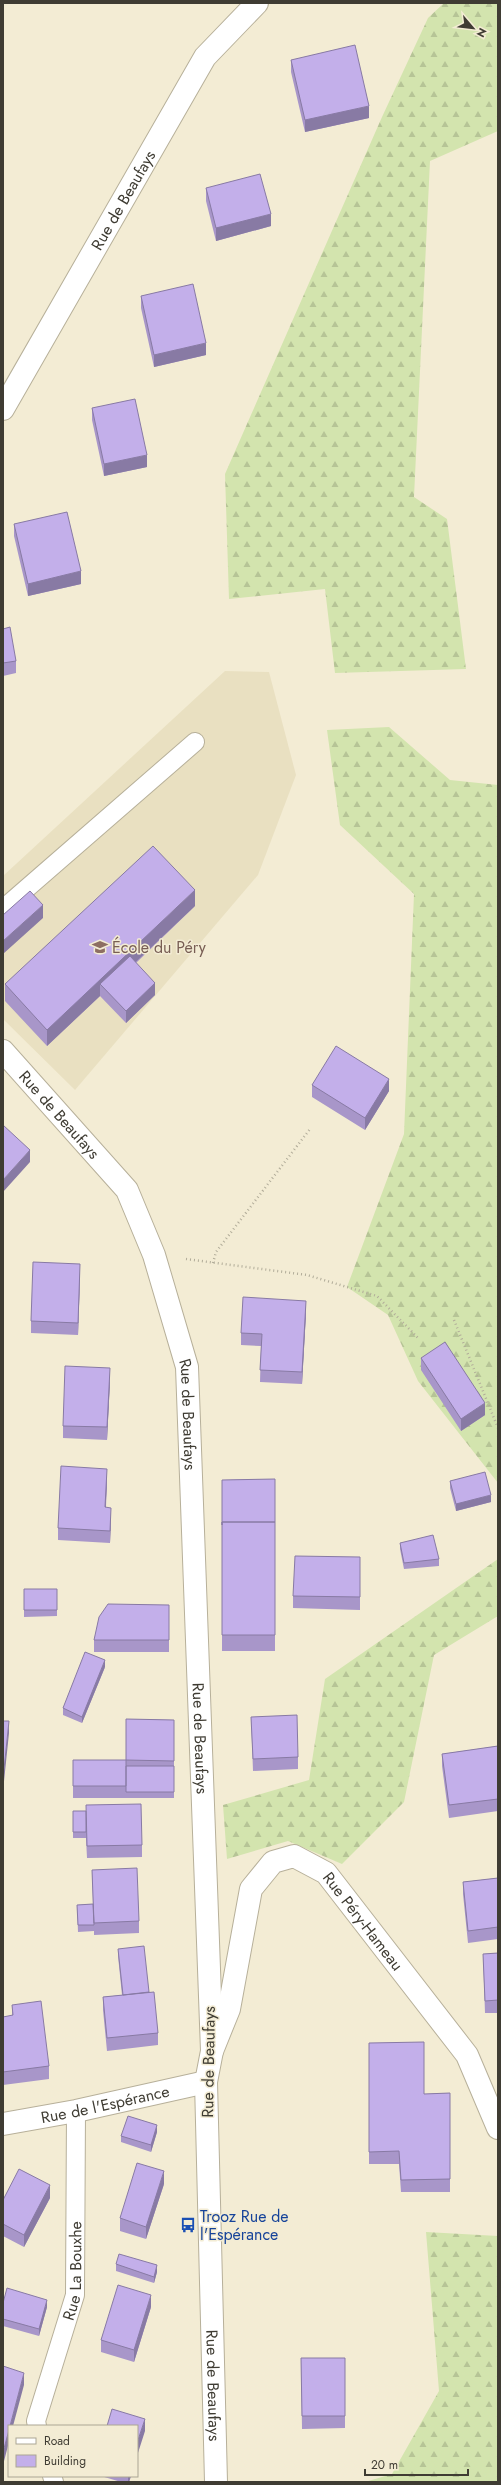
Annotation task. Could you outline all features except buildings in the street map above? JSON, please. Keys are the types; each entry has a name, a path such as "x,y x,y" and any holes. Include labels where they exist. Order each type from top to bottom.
{"street":[{"name":"Rue de Beaufays","path":"3,409 205,58 257,3"},
{"name":"Rue de Beaufays","path":"3,1051 127,1190 154,1255 187,1367 212,2051 206,2082 216,2482"},
{"name":"Rue Péry-Hameau","path":"212,2051 229,2009 251,1889 273,1862 294,1856 326,1873 467,2055 498,2128"},
{"name":"Rue de l'Espérance","path":"3,2124 76,2111 206,2082"}],"lane":[{"path":"3,909 195,742"},
{"name":"Rue La Bouxhe","path":"37,2425 36,2421 75,2295 76,2111"}],"path":[{"path":"213,1263 216,1252 310,1129"},
{"path":"154,1255 307,1276 377,1296 418,1338"},
{"path":"454,1320 498,1428"}],"shaded area":[{"name":"École du Péry","path":"225,671 269,672 296,775 258,875 75,1090 3,1019 3,876"}],"green space":[{"path":"444,3 498,3 498,131 430,161 414,497 447,519 466,669 335,673 325,589 229,599 225,474 382,117 428,18"},
{"path":"389,727 450,780 498,785 498,1483 418,1381 388,1315 347,1287 404,1134 414,894 340,825 327,730"},
{"path":"498,1559 498,1616 434,1655 404,1802 342,1864 288,1841 227,1859 223,1805 309,1780 325,1679"},
{"path":"426,2232 498,2236 498,2482 365,2482 392,2474 439,2391"}],"place":[{"name":"École du Péry","path":"100,947"},
{"name":"Trooz Rue de l'Espérance","path":"188,2225"}]}
